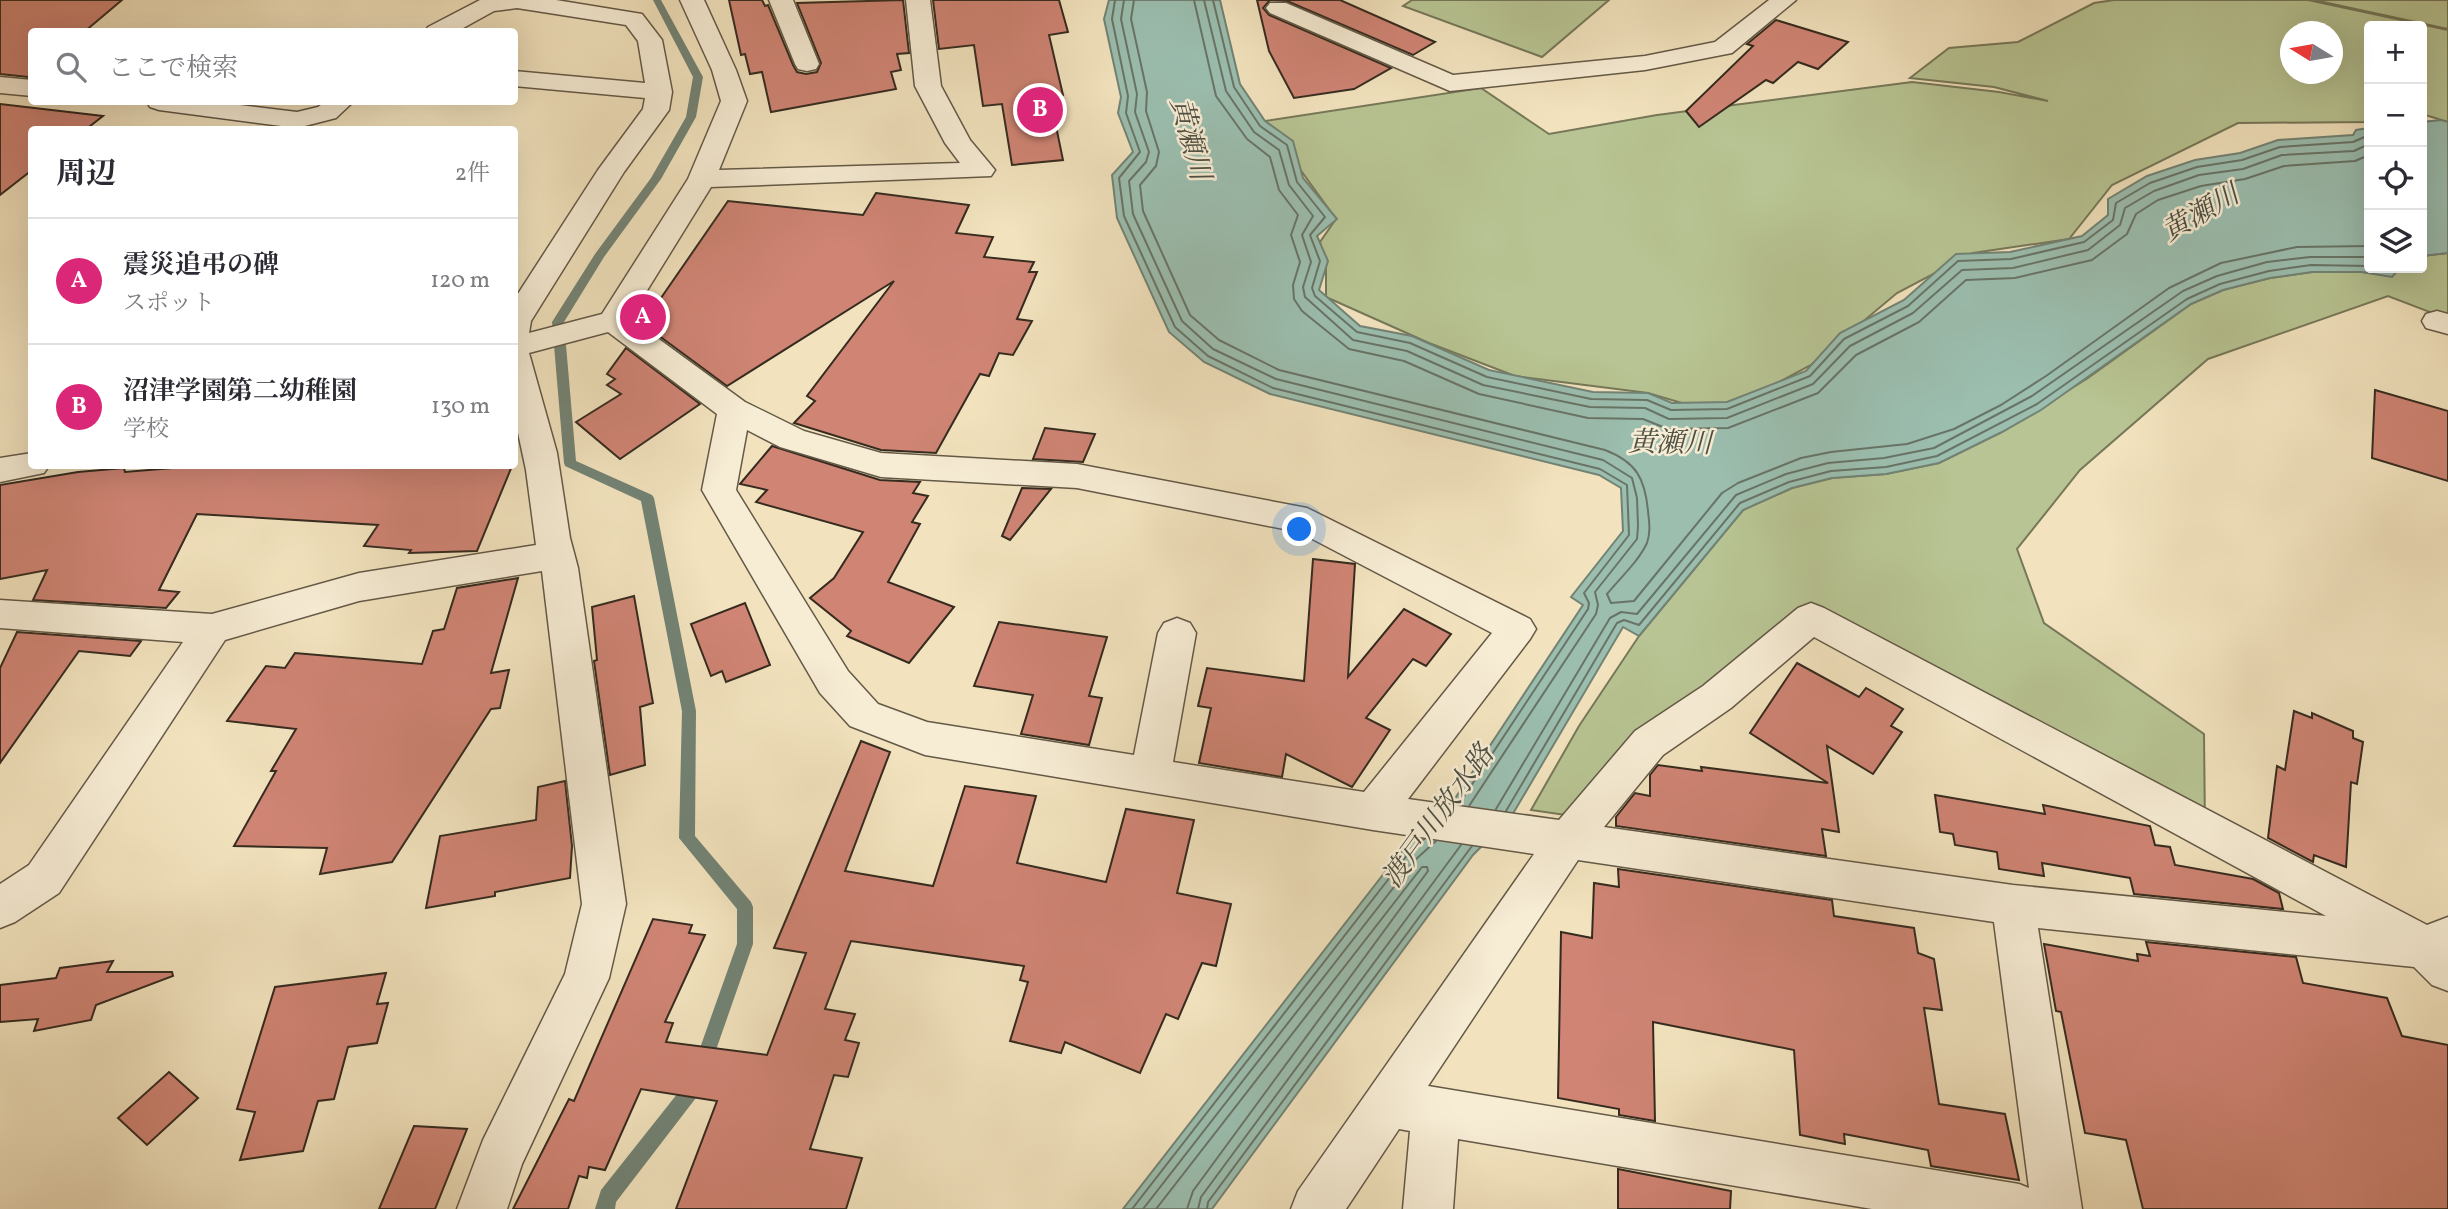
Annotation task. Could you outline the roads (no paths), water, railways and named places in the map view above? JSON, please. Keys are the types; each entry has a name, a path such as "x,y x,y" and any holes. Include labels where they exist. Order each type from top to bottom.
{"street":[{"path":"518,346 613,321 702,179 734,101 724,70 691,0"},
{"path":"781,0 807,64"},
{"path":"702,179 981,170 958,143 928,86 918,0"},
{"path":"1278,8 1450,83 1645,63 1723,48 1784,0"},
{"path":"445,28 488,5 517,1 634,19 650,40 659,92 656,110 565,242 518,318"},
{"path":"518,78 659,92"},
{"path":"0,85 28,88"},
{"path":"182,105 297,120 327,113 336,105"},
{"path":"613,321 734,410 792,439 881,465 1077,476 1307,521 1517,629 1373,812"},
{"path":"482,1209 500,1157 587,978 604,904 560,568 555,555 534,425 518,369"},
{"path":"734,410 719,490 834,682 864,715 925,738 1373,812 2013,905 2440,952"},
{"path":"0,470 28,466"},
{"path":"0,614 212,629 359,587 555,555"},
{"path":"1316,1209 1567,841 1649,743 1717,697 1811,618 2440,952"},
{"path":"2,905 44,879 212,629"},
{"path":"1150,776 1177,633"},
{"path":"2013,905 2057,1209"},
{"path":"1388,1103 2019,1209"},
{"path":"1429,1209 1436,1110"}],"water":[{"path":"1109,0 1220,0 1240,84 1265,121 1293,141 1303,178 1337,219 1317,236 1328,261 1319,290 1360,326 1412,336 1489,370 1593,392 1648,393 1672,403 1727,402 1806,371 1840,333 1904,300 1956,254 2010,252 2082,236 2108,215 2108,199 2147,176 2195,160 2240,153 2278,140 2353,135 2356,130 2364,129 2364,272 2312,272 2270,278 2223,290 2191,304 2041,410 1939,463 1886,474 1832,478 1792,488 1743,510 1639,636 1623,627 1511,817 1473,855 1212,1209 1123,1209 1403,849 1448,809 1583,605 1571,597 1623,531 1621,488 1599,475 1270,394 1204,362 1169,332 1117,218 1112,175 1133,152 1118,113 1121,97 1104,19"},
{"path":"2427,121 2448,122 2448,253 2427,255 2427,147"},
{"path":"2368,273 2396,273 2392,277"}],"waterway":[{"path":"605,1209 608,1197 696,1084 745,944 745,907 687,838 689,711 647,498 570,463 558,322 599,256 656,179 691,117 698,77 657,0"}],"place":[{"name":"沼津学園第二幼稚園","path":"1040,110"},
{"name":"震災追弔の碑","path":"643,317"}],"water label":[{"name":"黄瀬川","path":"1189,139"},
{"name":"黄瀬川","path":"2201,214"},
{"name":"黄瀬川","path":"1670,444"},
{"name":"渡戸川放水路","path":"1439,817"}]}
